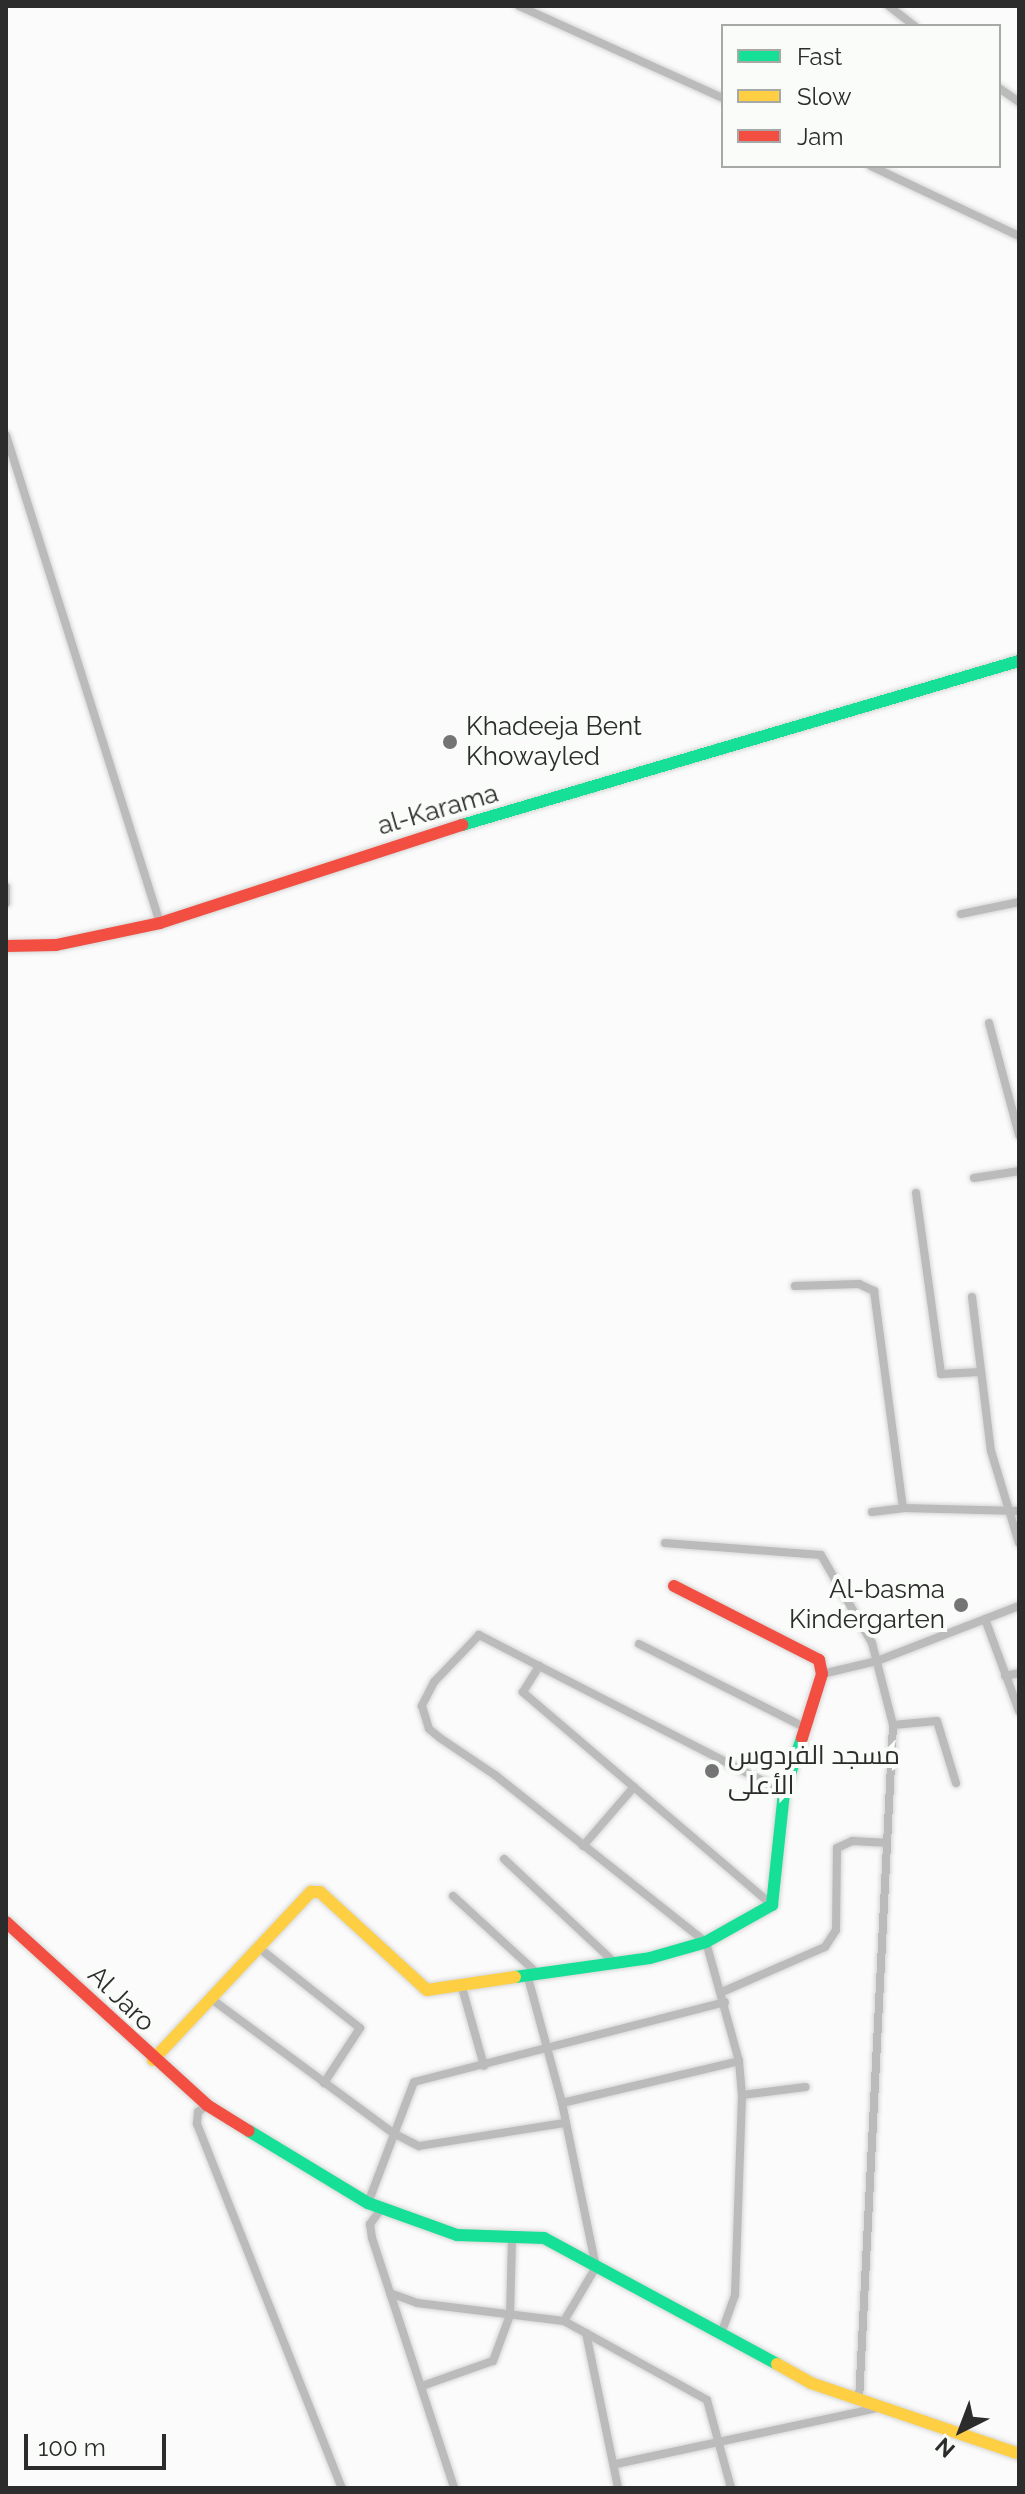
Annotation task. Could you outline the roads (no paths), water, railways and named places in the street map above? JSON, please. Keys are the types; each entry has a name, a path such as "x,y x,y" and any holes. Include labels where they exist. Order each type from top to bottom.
{"street":[{"path":"519,6 721,97"},
{"path":"889,6 912,24"},
{"path":"1001,89 1019,102"},
{"path":"875,168 1019,236"},
{"path":"6,435 160,923"},
{"name":"al-Karama","path":"6,946 56,945 160,923 331,864 1019,661"},
{"path":"6,887 6,903"},
{"path":"961,914 1019,902"},
{"path":"989,1023 1019,1135"},
{"path":"974,1178 1019,1171"},
{"path":"916,1193 941,1374 980,1372"},
{"path":"795,1286 859,1284 874,1291 903,1508"},
{"path":"972,1297 991,1451 1019,1543"},
{"path":"872,1512 903,1508 1019,1511"},
{"path":"665,1543 821,1555 872,1643 893,1725 859,2400"},
{"path":"674,1586 819,1660 822,1674 784,1792 772,1905"},
{"path":"822,1674 877,1661 1019,1606"},
{"path":"985,1619 1019,1711"},
{"path":"721,2334 735,2295 742,2095 739,2061 706,1942 495,1775 429,1729 422,1706 434,1682 479,1635 784,1792"},
{"path":"639,1644 804,1727"},
{"path":"539,1666 523,1692 772,1905"},
{"path":"1005,1676 1019,1673"},
{"path":"893,1725 937,1721 956,1783"},
{"path":"583,1846 634,1787"},
{"path":"722,1992 825,1947 836,1930 837,1848 852,1841 885,1843"},
{"path":"504,1859 613,1961"},
{"path":"153,2060 311,1892 320,1892 427,1990 650,1958 706,1942 772,1905"},
{"path":"453,1896 532,1973 596,2267 564,2321"},
{"name":"Al Jaro","path":"6,1922 153,2060 207,2105 368,2203 457,2235 544,2238 811,2383 1019,2454"},
{"path":"259,1948 360,2028 324,2083"},
{"path":"461,1984 484,2066"},
{"path":"210,1998 393,2133 419,2146 565,2123"},
{"path":"368,2203 414,2082 548,2051 725,2002"},
{"path":"562,2103 739,2061"},
{"path":"742,2095 805,2087"},
{"path":"207,2105 198,2112 197,2124 342,2488"},
{"path":"381,2209 370,2224 454,2488"},
{"path":"422,2386 493,2361 510,2315 512,2237"},
{"path":"390,2293 417,2303 564,2321 707,2400 731,2488"},
{"path":"586,2333 616,2464 618,2488"},
{"path":"616,2464 879,2408"}],"place":[{"name":"Khadeeja Bent Khowayled","path":"450,742"},
{"name":"Al-basma Kindergarten","path":"961,1605"},
{"name":"مسجد الفردوس الأعلى","path":"712,1771"}]}
